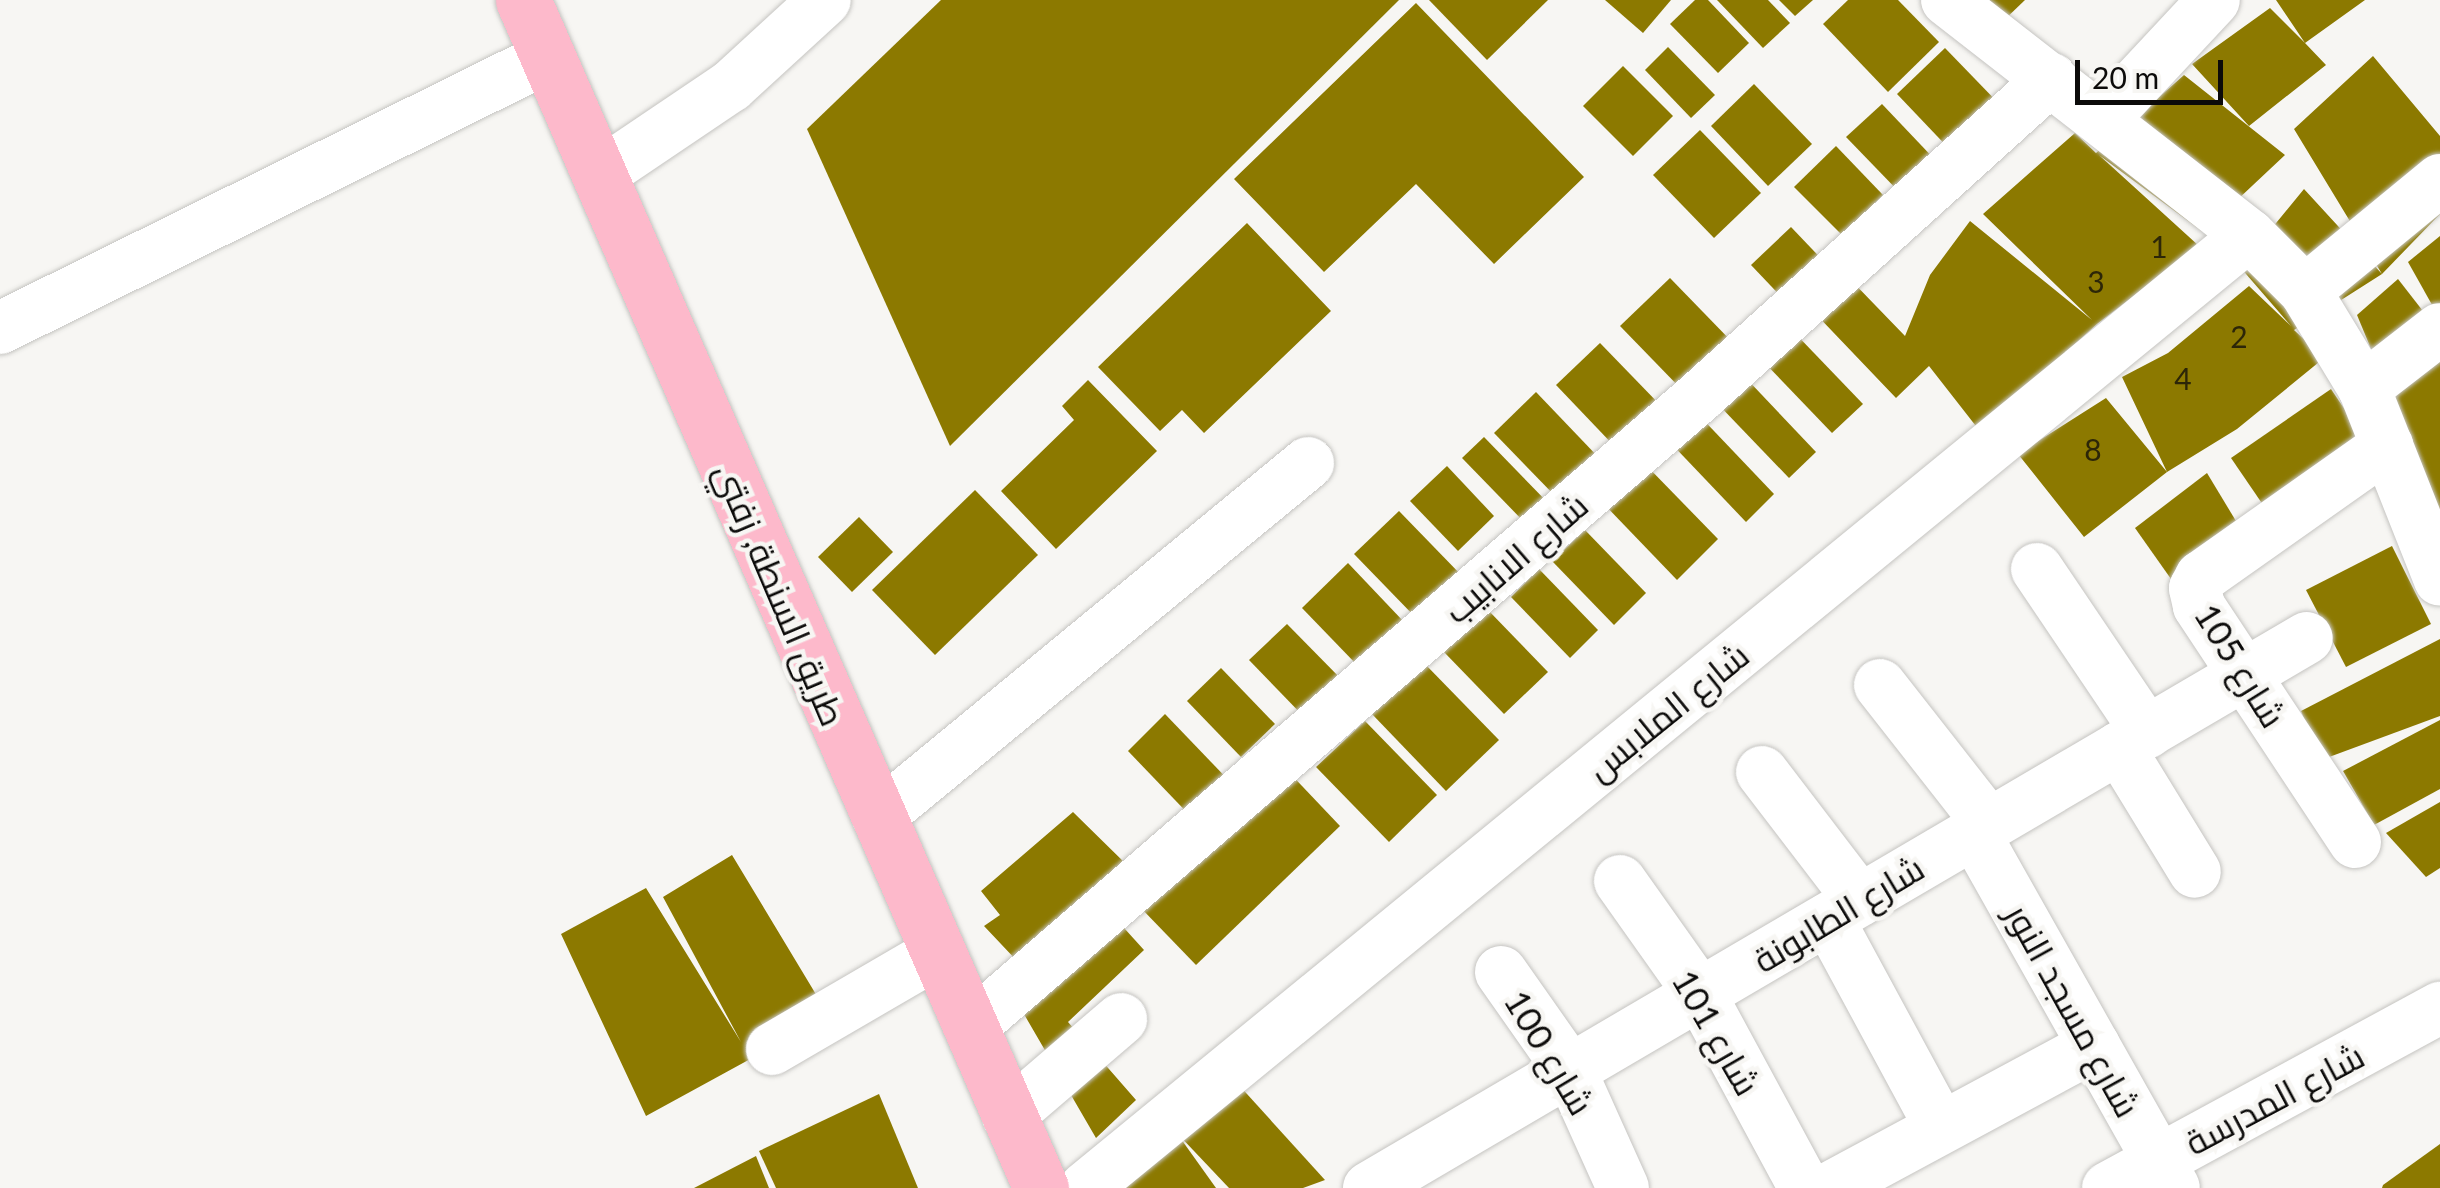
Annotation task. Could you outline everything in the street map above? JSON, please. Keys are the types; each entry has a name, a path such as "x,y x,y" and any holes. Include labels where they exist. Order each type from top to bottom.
{"main road":[{"name":"طريق السنطة, زفتي","path":"523,0 1041,1188"}],"street":[{"path":"600,175 731,86 825,0"},
{"path":"1947,0 2104,118 2249,235 2305,291 2364,388 2386,446 2425,495 2440,580"},
{"path":"2104,118 2214,0"},
{"path":"0,328 548,57"},
{"name":"شارع الانابيب","path":"972,1026 1698,398 2051,79"},
{"path":"2305,291 2440,180"},
{"name":"شارع الملابس","path":"1085,1188 2249,235"},
{"path":"2364,388 2440,329"},
{"name":"شارع 105","path":"2355,842 2196,600 2197,582 2386,446"},
{"path":"878,816 1308,462"},
{"path":"2037,570 2133,740 2195,872"},
{"name":"شارع الطابونة","path":"1369,1188 2307,638"},
{"name":"شارع مسجد النور","path":"1880,685 1982,828 2094,1046 2166,1174"},
{"path":"1762,772 1844,910 1940,1126"},
{"name":"شارع 101","path":"1620,882 1700,994 1805,1188"},
{"path":"772,1050 937,953"},
{"name":"شارع 100","path":"1501,972 1570,1070 1623,1188"},
{"name":"شارع المدرسة","path":"2108,1188 2166,1174 2440,1008"},
{"path":"1008,1116 1121,1019"},
{"path":"1852,1183 1940,1126 2094,1046"}],"building":[{"path":"941,0 1399,0 950,446 807,129"},
{"path":"1429,0 1548,0 1487,60"},
{"path":"1605,0 1671,0 1643,33"},
{"path":"1695,0 1708,0 1749,43 1718,73 1670,24"},
{"path":"1717,0 1768,0 1790,23 1763,48"},
{"path":"1779,0 1813,0 1795,16"},
{"path":"1848,0 1898,0 1939,42 1888,92 1823,24"},
{"path":"1977,0 2025,0 2000,24"},
{"path":"2276,0 2365,0 2305,43"},
{"path":"1416,3 1584,177 1494,264 1416,184 1324,272 1234,179"},
{"path":"2270,8 2326,65 2249,126 2192,64"},
{"path":"1668,47 1715,95 1691,118 1645,70"},
{"path":"1945,48 2005,110 1956,156 1897,94"},
{"path":"2373,56 2440,136 2440,214 2382,274 2294,129"},
{"path":"1623,66 1673,116 1633,156 1583,106"},
{"path":"2184,75 2285,155 2203,232 2099,155 2199,246 2097,324 1979,430 1929,366 1896,398 1811,309 1846,275 1905,336 1930,275 1970,221 2092,320 1983,214 2075,133 2096,153"},
{"path":"1754,84 1812,144 1768,186 1711,126"},
{"path":"1882,104 1939,164 1904,197 1846,137"},
{"path":"1700,130 1761,193 1714,238 1653,175"},
{"path":"1836,146 1883,195 1842,235 1794,187"},
{"path":"2304,189 2382,274 2294,330 2324,358 2237,429 2167,472 2122,377 2168,353 2249,286 2291,326 2240,267"},
{"path":"1247,223 1331,311 1204,433 1182,410 1160,431 1098,367"},
{"path":"1791,227 1832,270 1792,308 1751,265"},
{"path":"2440,236 2440,319 2408,262"},
{"path":"1670,278 1736,346 1686,394 1620,326"},
{"path":"2398,279 2426,315 2376,361 2357,315"},
{"path":"1790,328 1863,404 1832,433 1760,358"},
{"path":"1600,343 1662,407 1618,450 1556,385"},
{"path":"2440,358 2440,511 2393,395"},
{"path":"1743,375 1816,452 1789,478 1715,401"},
{"path":"1088,380 1157,451 1056,549 1001,491 1074,420 1062,406"},
{"path":"2331,389 2372,450 2272,518 2231,458"},
{"path":"1536,392 1601,460 1559,500 1494,433"},
{"path":"2106,398 2167,472 2084,537 2018,454"},
{"path":"1694,410 1774,494 1746,522 1665,437"},
{"path":"1484,437 1552,507 1530,528 1462,458"},
{"path":"1643,462 1718,539 1677,580 1602,502"},
{"path":"1447,466 1494,516 1458,551 1410,501"},
{"path":"2207,473 2242,531 2171,579 2135,528"},
{"path":"975,490 1038,555 935,655 872,590"},
{"path":"1399,511 1464,578 1419,621 1354,554"},
{"path":"859,517 893,552 852,592 818,557"},
{"path":"1585,530 1646,593 1614,625 1552,561"},
{"path":"2392,546 2431,624 2346,667 2306,590"},
{"path":"1348,563 1404,622 1358,666 1302,608"},
{"path":"1539,569 1598,630 1570,658 1511,597"},
{"path":"1487,609 1548,672 1504,714 1444,652"},
{"path":"1287,624 1346,684 1308,721 1249,660"},
{"path":"2440,639 2440,716 2321,760 2301,711"},
{"path":"1424,663 1499,740 1446,791 1371,713"},
{"path":"1221,668 1275,724 1241,757 1187,701"},
{"path":"1165,714 1236,788 1198,824 1128,751"},
{"path":"2440,720 2440,789 2374,825 2343,771"},
{"path":"1365,721 1437,795 1389,842 1316,767"},
{"path":"1284,767 1340,826 1196,965 1139,906"},
{"path":"2440,802 2440,868 2426,877 2386,833"},
{"path":"1073,812 1129,867 1020,964 984,926 1000,915 981,891"},
{"path":"732,855 829,1016 646,1116 561,934 646,888 741,1042 663,897"},
{"path":"1115,918 1144,950 1068,1022 1136,1100 1096,1138 1021,1009"},
{"path":"1227,1072 1325,1180 1303,1188 1229,1188 1176,1132"},
{"path":"879,1094 918,1188 776,1188 759,1151"},
{"path":"1176,1132 1216,1188 1086,1188"},
{"path":"2440,1144 2440,1188 2382,1188 2383,1185"},
{"path":"756,1156 769,1188 694,1188"}]}
